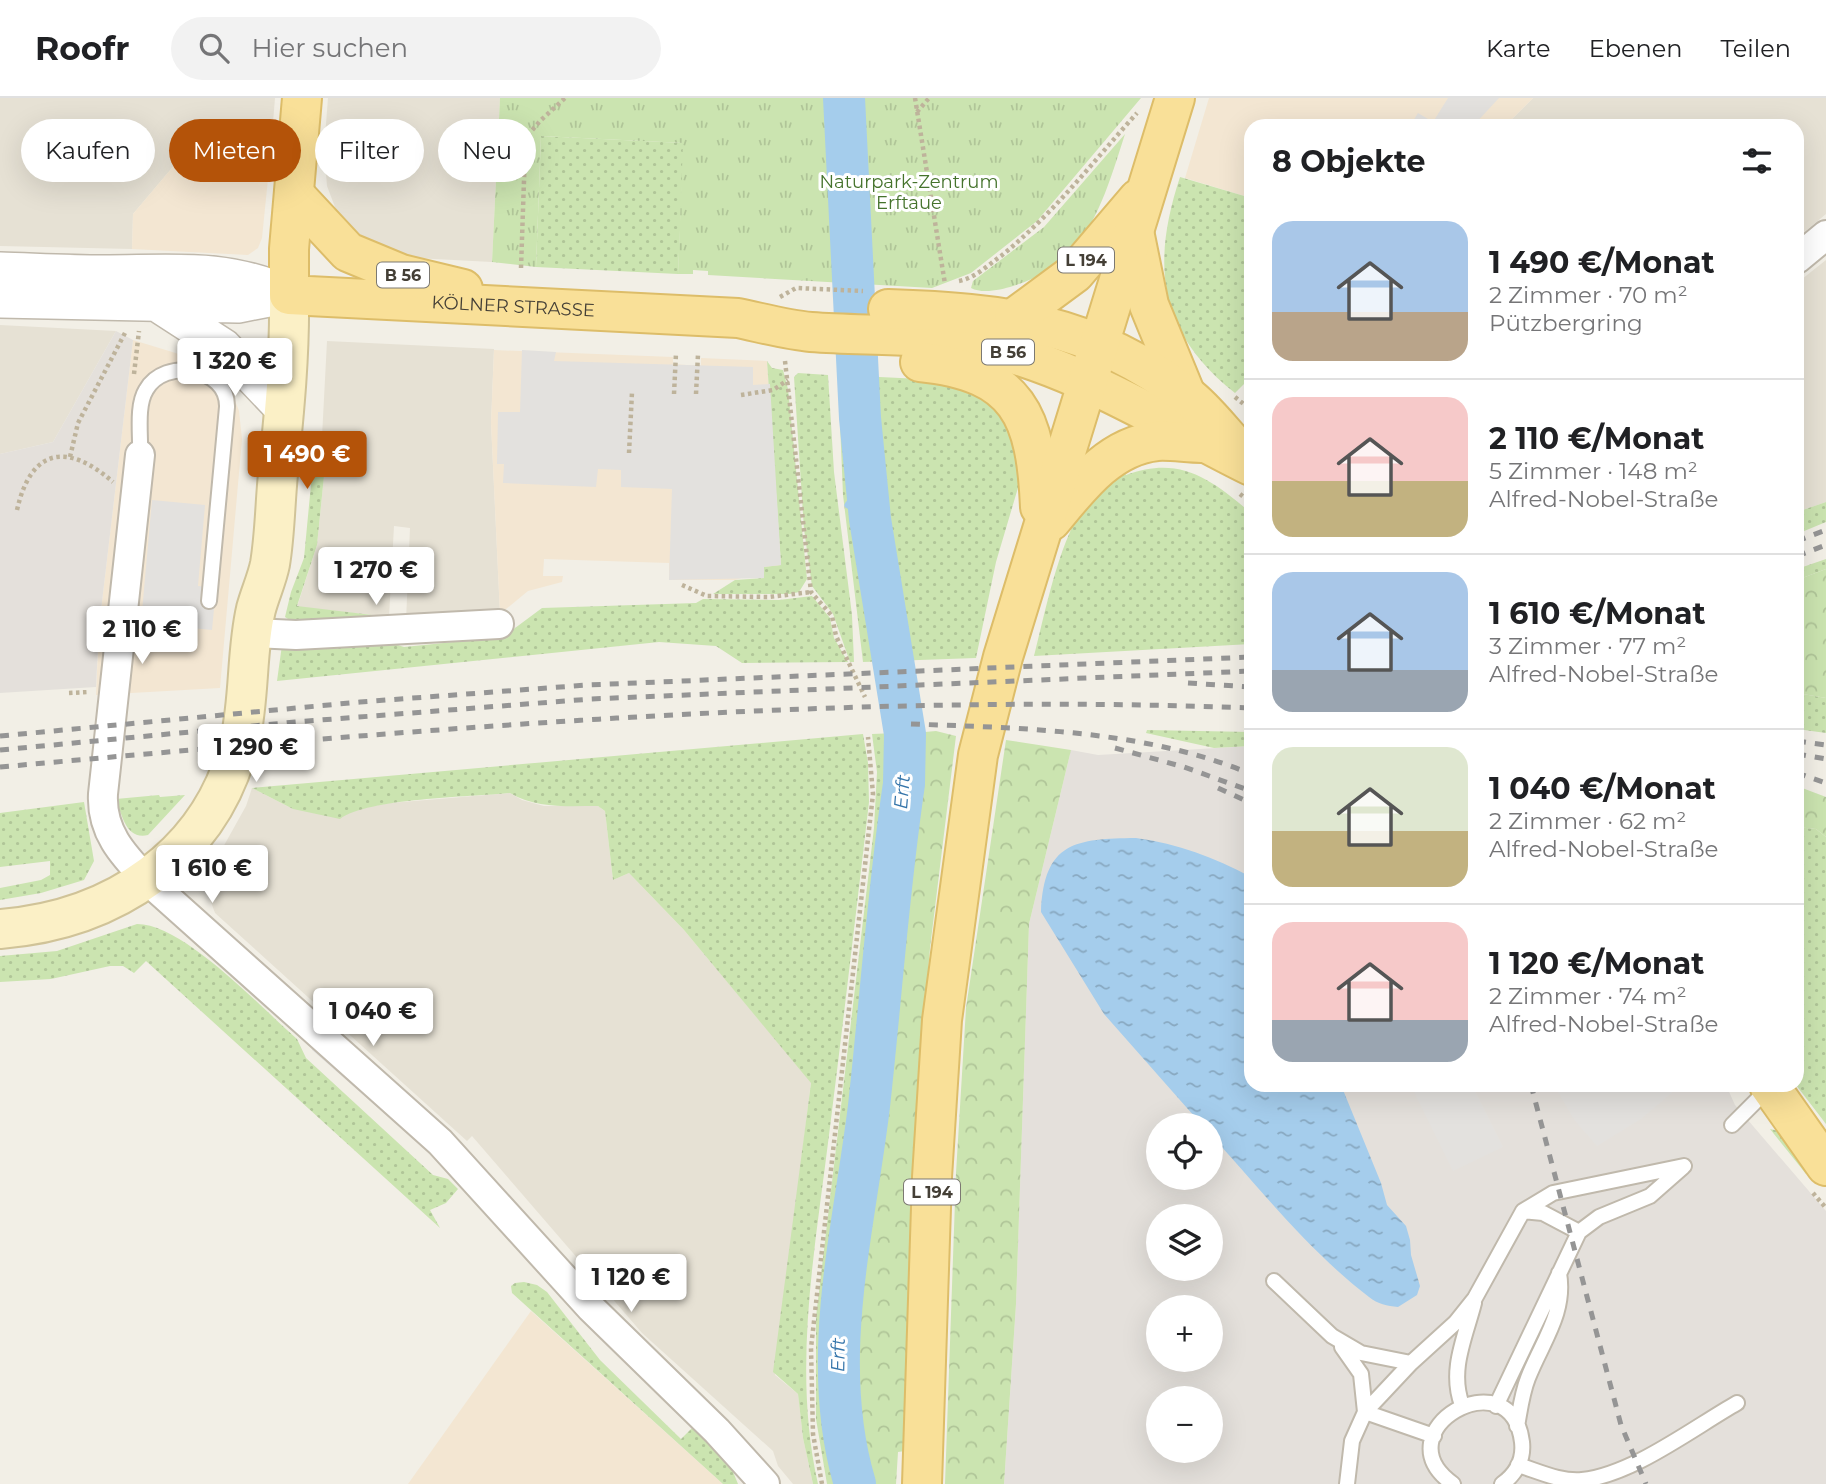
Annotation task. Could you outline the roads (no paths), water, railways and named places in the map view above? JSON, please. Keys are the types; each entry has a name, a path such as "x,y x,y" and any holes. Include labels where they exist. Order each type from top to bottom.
{"main road":[{"path":"0,929 45,924 89,911 147,880 191,837 216,799 229,772 246,715 256,610 270,566 290,354 289,295 302,98"},
{"name":"L 194","path":"922,1484 932,1177 946,994 981,738 1086,381 1175,98"},
{"name":"L 194","path":"1014,318 1074,273 1146,190"},
{"name":"B 56","path":"294,194 339,244 364,260 401,274 537,310"},
{"name":"B 56","path":"1133,230 1149,305 1186,396"},
{"name":"KÖLNER STRASSE","path":"289,295 537,310 738,318 797,332 934,317 1014,318 1055,327 1099,342"},
{"name":"B 56","path":"797,332 844,351 875,359 934,317 968,369 983,375 1008,395 1021,412 1038,463 1041,534"},
{"name":"KÖLNER STRASSE","path":"934,317 997,349 1086,381 1244,462"},
{"name":"B 56","path":"1099,342 1186,396 1244,458"},
{"name":"L 194","path":"1041,534 1088,477 1123,452 1157,441 1206,443"},
{"path":"1774,1092 1826,1166"}],"street":[{"path":"1804,253 1826,235"},
{"name":"KÖLNER STRASSE","path":"0,270 106,273 148,270 239,276 259,281 289,295"},
{"name":"KÖLNER STRASSE","path":"0,300 237,305 289,295"},
{"path":"151,302 224,347 285,411"},
{"path":"140,455 102,804 113,840 147,880 440,1142 591,1308 717,1431 765,1484"},
{"path":"253,633 296,635 499,624"}],"lane":[{"path":"140,455 142,398 155,378 164,373 186,370 212,378 222,386 227,397 227,407 209,601"},
{"path":"1731,1125 1764,1092"},
{"path":"1347,1484 1352,1441 1365,1412 1411,1363 1455,1323 1475,1298 1523,1210 1553,1193 1684,1166 1650,1196 1599,1217 1579,1232 1496,1406"},
{"path":"1523,1210 1543,1213 1579,1232"},
{"path":"1517,1426 1527,1380 1559,1311 1563,1293 1559,1273"},
{"path":"1274,1282 1332,1336 1357,1364 1362,1381 1365,1412"},
{"path":"1462,1405 1457,1391 1456,1362 1475,1298"},
{"path":"1332,1336 1361,1353 1411,1363"},
{"path":"1447,1482 1434,1457 1434,1436 1445,1416 1462,1405 1479,1402 1496,1406 1507,1413 1517,1426 1522,1448 1518,1465 1502,1484"},
{"path":"1518,1465 1566,1479 1596,1477 1634,1462 1737,1403"},
{"path":"1365,1412 1434,1436"}],"water":[{"path":"1136,838 1195,852 1244,874 1244,1092 1344,1092 1381,1183 1387,1205 1406,1226 1420,1286 1417,1295 1398,1307 1386,1305 1369,1297 1348,1280 1306,1241 1223,1148 1223,1113 1191,1113 1104,1014 1041,912 1043,888 1049,871 1057,858 1080,843"}],"waterway":[{"name":"Erft","path":"844,98 860,418 870,519 905,734 904,784 869,1106 842,1295 839,1390 844,1437 855,1484"},
{"path":"848,505 866,481"}],"railway":[{"path":"1804,538 1826,530"},
{"path":"1804,553 1826,545"},
{"path":"0,736 360,702 587,685 1244,657"},
{"path":"0,750 295,722 591,699 1244,671"},
{"path":"1188,683 1244,687"},
{"path":"0,767 468,728 782,710 1095,704 1244,708"},
{"path":"911,724 1040,730 1127,740 1211,759 1244,771"},
{"path":"1804,742 1826,745"},
{"path":"1115,748 1184,767 1244,788"},
{"path":"1804,755 1826,759"},
{"path":"1804,775 1826,783"},
{"path":"1218,788 1244,800"},
{"path":"1533,1092 1621,1425 1646,1484"}],"park label":[{"name":"Naturpark-Zentrum Erftaue","path":"909,192"}]}
